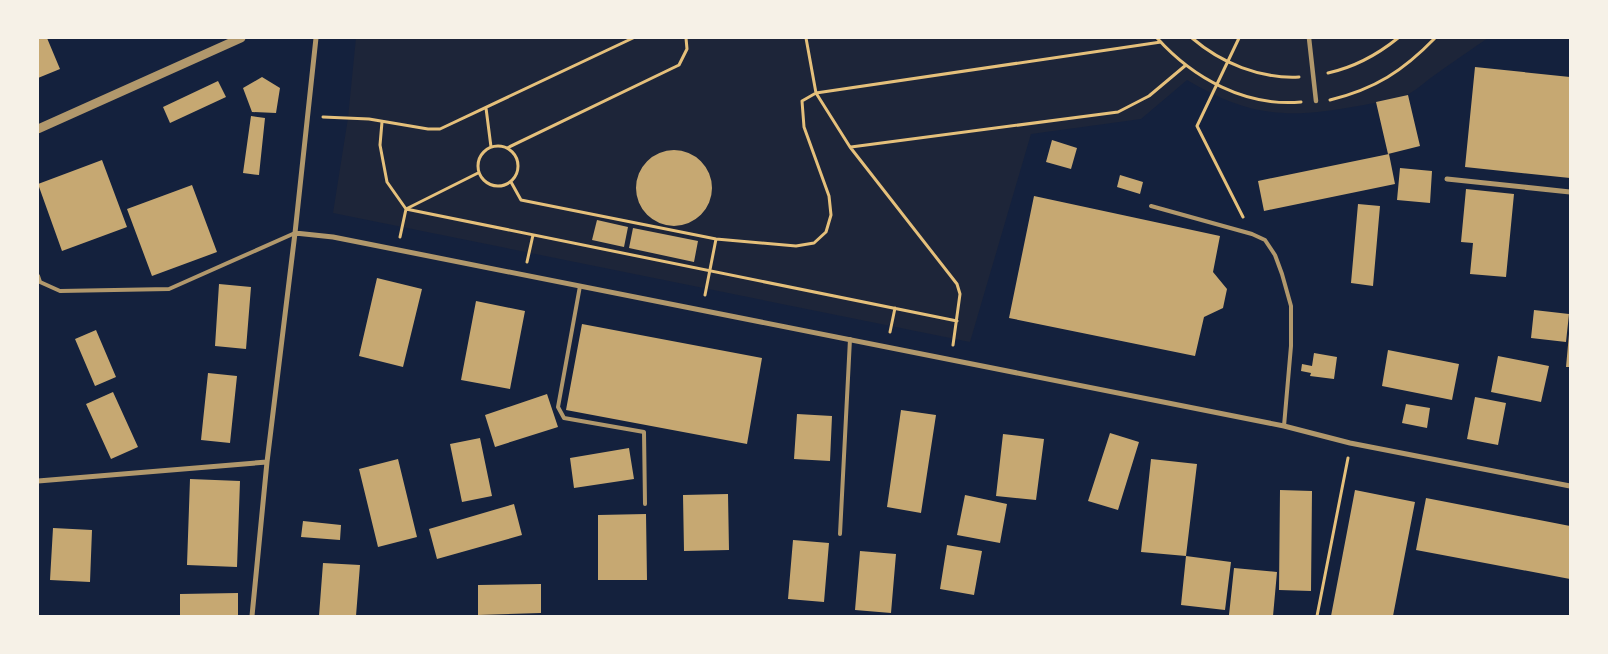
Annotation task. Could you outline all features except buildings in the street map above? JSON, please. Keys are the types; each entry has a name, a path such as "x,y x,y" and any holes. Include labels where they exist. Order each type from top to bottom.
{"street":[{"path":"38,129 241,38"},
{"path":"252,616 267,462 296,232 316,38"},
{"path":"1309,38 1316,101"},
{"path":"1447,179 1570,192"},
{"path":"296,232 333,237 850,339 1284,426 1350,443 1570,486"},
{"path":"38,481 267,462"}],"lane":[{"path":"1151,206 1252,234 1265,240 1275,255 1291,306 1291,346 1284,426"},
{"path":"38,276 40,282 60,291 168,289 296,232"},
{"path":"580,286 558,408 564,418 644,432 645,504"},
{"path":"840,534 850,339"}],"path":[{"path":"330,118 369,120 428,129 440,129 633,38"},
{"path":"507,148 679,65 686,49 686,38"},
{"path":"806,38 816,93 850,148 957,284 960,294 952,348"},
{"path":"1157,38 1186,65 1224,88 1258,99 1293,103 1329,100 1353,94 1377,84 1405,66 1435,38"},
{"path":"1239,38 1197,126 1252,234"},
{"path":"512,182 522,200 716,239 796,246 814,242 826,232 831,215 829,196 804,127 802,101 816,93 1161,42"},
{"path":"850,148 1118,112 1149,96 1186,65"},
{"path":"486,108 491,146"},
{"path":"382,122 380,145 387,182 406,209 957,321"},
{"path":"491,146 507,148 514,153 517,160 518,168 516,175 512,182 504,186 496,187 489,185 482,180 478,173 479,157 491,146"},
{"path":"406,209 478,173"},
{"path":"400,239 406,209"},
{"path":"527,264 533,235"},
{"path":"704,299 716,239"},
{"path":"889,336 895,308"},
{"path":"1317,616 1350,443"}],"shaded area":[{"path":"356,38 1488,38 1410,93 1389,100 1310,113 1270,112 1230,101 1187,80 1141,119 1031,134 970,342 333,213 348,118"}]}
